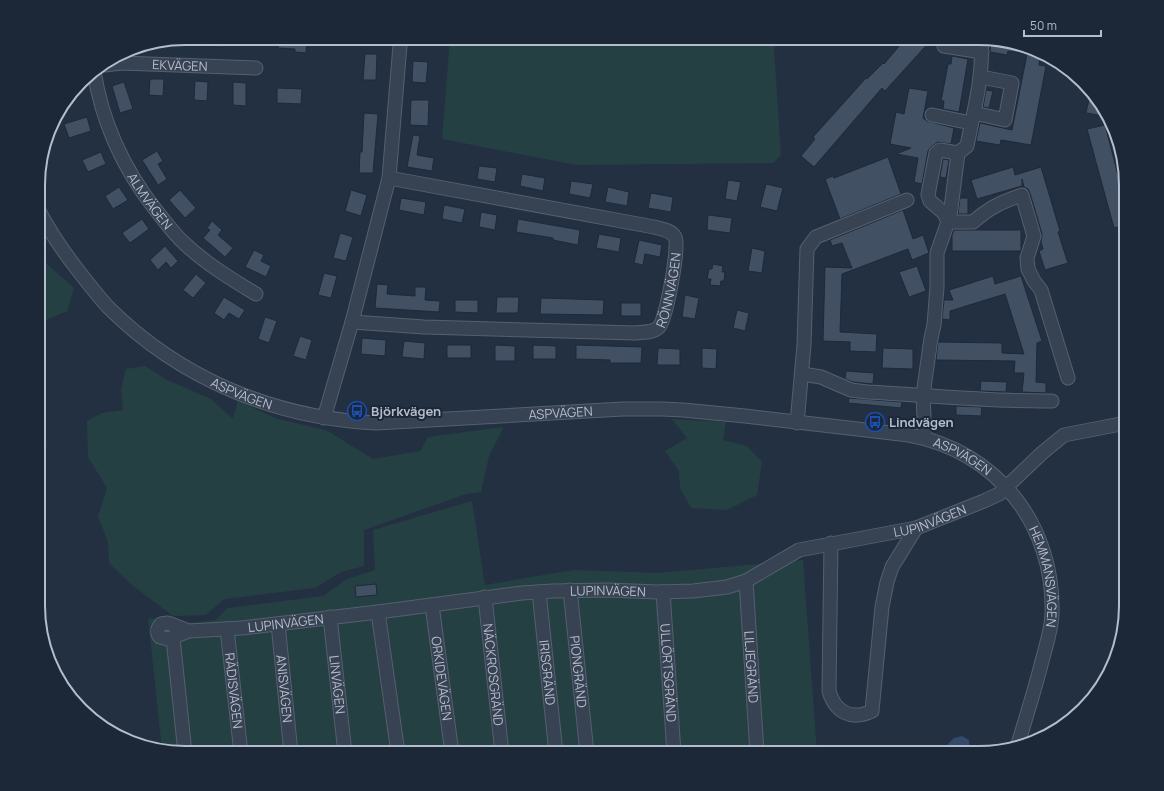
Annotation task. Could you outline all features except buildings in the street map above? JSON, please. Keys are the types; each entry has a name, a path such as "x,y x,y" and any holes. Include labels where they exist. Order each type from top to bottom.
{"street":[{"path":"324,418 352,322 389,178 400,45"},
{"path":"925,438 923,396 929,346 934,325 937,287 937,253 950,216 958,153 967,146 973,118 981,77 982,45"},
{"path":"944,46 982,52"},
{"name":"EKVÄGEN","path":"115,64 256,68"},
{"path":"932,115 1004,120 1012,83 981,77"},
{"name":"ALMVÄGEN","path":"95,78 110,133 124,163 141,190 163,220 184,243 210,264 256,294"},
{"path":"948,222 944,213 930,201 928,195 936,153 940,150 958,153"},
{"name":"RÖNNVÄGEN","path":"352,322 424,327 648,332 655,331 659,328 667,306 677,243 676,238 671,232 654,226 389,178"},
{"path":"948,222 972,222 988,209 1005,200 1022,195 1034,236 1027,258 1028,269 1034,281 1041,290 1068,378"},
{"path":"797,423 802,374 807,249 816,238 907,200"},
{"name":"ASPVÄGEN","path":"45,222 66,254 107,306 152,345 179,364 214,383 244,396 294,412 350,422 376,423 623,409 662,409 738,415 925,438 961,452 981,465 1006,487"},
{"path":"802,374 821,377 851,390 1026,402 1052,401"},
{"path":"1006,487 1042,453 1064,435 1119,424"},
{"name":"LUPINVÄGEN","path":"189,631 168,623 161,624 157,628 157,633 160,637 168,639 189,631 278,624 485,597 570,590 663,592 693,591 726,587 746,581 799,550 916,528 994,497 1006,487"},
{"name":"HEMMANSVÄGEN","path":"1006,487 1034,526 1050,574 1052,595 1052,616 1048,637 1019,740"},
{"path":"831,543 829,691 832,702 840,710 850,715 861,715 872,711 882,607 887,582 892,567 916,528"},
{"name":"LILJEGRÄND","path":"746,581 757,746"},
{"name":"PIONGRÄND","path":"570,590 586,746"},
{"name":"IRISGRÄND","path":"539,592 555,746"},
{"name":"ULLÖRTSGRÄND","path":"663,592 674,746"},
{"name":"NÄCKROSGRÄND","path":"485,597 501,746"},
{"name":"ORKIDEVÄGEN","path":"432,605 451,746"},
{"path":"378,612 397,746"},
{"name":"LINVÄGEN","path":"330,617 344,746"},
{"name":"ANISVÄGEN","path":"278,624 290,746"},
{"name":"RÄDISVÄGEN","path":"227,628 240,746"},
{"path":"172,638 184,746"}],"green space":[{"path":"449,45 776,45 774,50 781,155 773,163 576,165 442,139"},
{"path":"45,262 74,288 67,311 45,320"},
{"path":"145,366 167,380 211,399 233,419 238,401 278,419 326,430 373,459 420,451 428,437 504,427 489,456 481,492 466,494 364,530 364,566 341,572 315,588 224,599 206,615 173,616 132,585 109,563 108,542 98,517 107,488 88,457 87,421 102,413 123,410 121,389 126,369"},
{"path":"672,419 726,422 723,440 747,446 762,462 757,495 727,510 691,508 680,488 679,471 665,451 687,438"},
{"path":"472,501 485,585 574,570 658,573 803,560 816,746 176,746 161,744 148,618 188,623 216,620 227,608 323,596 347,579 375,570 373,530"}],"water":[{"path":"962,736 969,740 969,746 946,746 954,738"}],"place":[{"name":"Björkvägen","path":"357,411"},
{"name":"Lindvägen","path":"875,422"}]}
